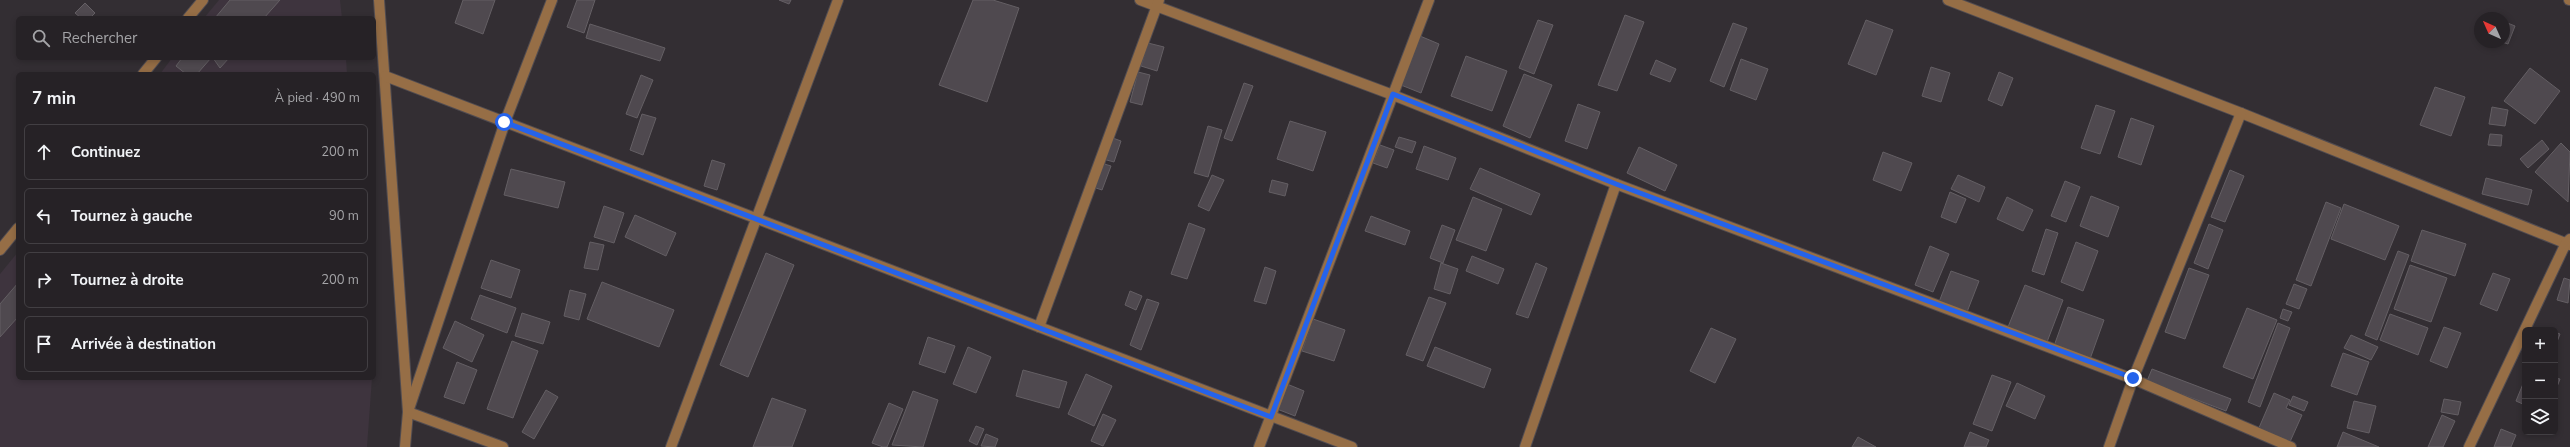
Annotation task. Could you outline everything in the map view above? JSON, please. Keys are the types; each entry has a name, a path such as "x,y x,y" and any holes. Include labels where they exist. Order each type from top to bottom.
{"street":[{"path":"190,16 202,0"},
{"path":"379,0 408,412 406,447"},
{"path":"408,412 504,122 552,0"},
{"path":"670,447 757,220 838,0"},
{"path":"1140,0 1158,3 1393,94 1616,184 2133,378 2291,447"},
{"path":"1259,447 1429,0"},
{"path":"1948,0 2569,242 2469,447"},
{"path":"1040,327 1158,3"},
{"path":"145,72 154,60"},
{"path":"385,76 1352,447"},
{"path":"2109,447 2133,378 2241,113"},
{"path":"1525,447 1616,184"},
{"path":"0,250 16,230"},
{"path":"408,412 503,447"}],"shaded area":[{"path":"219,0 340,0 342,16 206,16"},
{"path":"170,60 346,60 347,72 162,72"},
{"path":"16,254 16,380 372,380 367,447 0,447 0,274"}],"building":[{"path":"230,0 280,0 266,16 217,16"},
{"path":"463,0 495,0 483,34 455,23"},
{"path":"577,0 595,0 584,33 567,27"},
{"path":"779,0 791,0 789,4"},
{"path":"973,0 993,0 1019,8 987,102 939,85"},
{"path":"85,3 95,13 92,16 79,16 75,13"},
{"path":"1625,15 1644,22 1617,91 1598,85"},
{"path":"1538,20 1553,25 1534,74 1519,68"},
{"path":"1866,20 1893,30 1876,75 1848,64"},
{"path":"1733,23 1747,28 1724,87 1710,81"},
{"path":"590,24 665,48 660,61 586,38"},
{"path":"2510,24 2515,26 2510,39"},
{"path":"1420,36 1439,44 1421,93 1401,85"},
{"path":"1148,43 1164,47 1157,71 1141,66"},
{"path":"1466,56 1507,71 1492,111 1451,96"},
{"path":"1741,59 1768,69 1756,100 1730,90"},
{"path":"180,60 209,60 199,72 184,72 176,66"},
{"path":"214,60 227,60 220,68"},
{"path":"1656,60 1676,69 1670,82 1650,74"},
{"path":"1931,67 1950,73 1941,102 1922,96"},
{"path":"2530,68 2560,91 2535,124 2504,101"},
{"path":"1138,72 1150,75 1142,105 1130,102"},
{"path":"1999,72 2013,78 2002,106 1988,100"},
{"path":"1524,74 1552,85 1530,138 1503,126"},
{"path":"641,75 653,80 637,118 626,114"},
{"path":"1244,83 1253,86 1232,141 1224,138"},
{"path":"2435,87 2465,97 2451,136 2420,125"},
{"path":"1578,104 1600,112 1587,149 1565,141"},
{"path":"2096,105 2115,111 2100,154 2081,148"},
{"path":"2492,107 2508,110 2505,126 2489,124"},
{"path":"642,114 656,118 643,155 630,150"},
{"path":"2131,118 2154,126 2141,165 2118,157"},
{"path":"1290,121 1326,132 1313,171 1277,159"},
{"path":"1208,126 1222,130 1208,177 1194,173"},
{"path":"2490,134 2502,135 2501,146 2488,145"},
{"path":"1110,137 1121,141 1114,162 1103,159"},
{"path":"1399,137 1416,142 1412,153 1395,147"},
{"path":"2542,140 2549,149 2528,168 2520,159"},
{"path":"2561,143 2570,152 2568,202 2535,172"},
{"path":"1380,145 1394,150 1387,168 1373,163"},
{"path":"1424,146 1456,158 1448,180 1416,169"},
{"path":"1639,147 1677,165 1665,191 1627,173"},
{"path":"1883,152 1912,163 1901,191 1873,180"},
{"path":"712,160 725,164 717,190 704,186"},
{"path":"1101,163 1111,166 1102,190 1093,187"},
{"path":"1480,168 1540,194 1531,215 1470,189"},
{"path":"511,169 565,182 558,208 504,195"},
{"path":"2230,170 2244,176 2225,222 2211,217"},
{"path":"1212,175 1224,180 1209,211 1198,206"},
{"path":"1958,175 1985,187 1979,202 1951,189"},
{"path":"2486,178 2532,190 2528,205 2482,194"},
{"path":"1272,180 1288,184 1285,196 1269,192"},
{"path":"2065,181 2080,187 2066,222 2051,216"},
{"path":"1950,192 1966,199 1956,223 1941,217"},
{"path":"2091,196 2119,207 2108,237 2080,226"},
{"path":"1473,197 1502,209 1486,251 1456,240"},
{"path":"2007,197 2033,210 2023,231 1997,219"},
{"path":"2326,202 2341,208 2311,286 2296,280"},
{"path":"2344,204 2399,226 2385,260 2331,239"},
{"path":"604,206 624,213 614,243 594,237"},
{"path":"635,215 676,233 666,256 625,237"},
{"path":"1371,216 1410,231 1405,245 1365,231"},
{"path":"1189,223 1205,229 1187,279 1171,274"},
{"path":"2209,224 2223,230 2208,269 2194,263"},
{"path":"1442,225 1455,230 1443,263 1430,258"},
{"path":"2046,229 2058,233 2044,275 2032,271"},
{"path":"2422,230 2466,244 2455,276 2411,261"},
{"path":"590,242 604,245 598,270 584,268"},
{"path":"2076,242 2098,251 2083,291 2061,282"},
{"path":"1930,246 1949,254 1933,292 1915,285"},
{"path":"2398,251 2409,255 2377,340 2365,335"},
{"path":"766,253 794,265 748,377 720,365"},
{"path":"1472,256 1504,269 1498,284 1466,271"},
{"path":"491,260 520,270 511,298 481,288"},
{"path":"1441,263 1458,269 1450,294 1434,289"},
{"path":"1536,263 1547,268 1528,318 1516,314"},
{"path":"2410,265 2447,278 2431,322 2394,309"},
{"path":"1265,267 1276,271 1266,304 1254,301"},
{"path":"2189,268 2209,275 2185,339 2165,332"},
{"path":"1951,271 1979,281 1967,312 1939,302"},
{"path":"2493,273 2510,279 2497,311 2480,304"},
{"path":"2564,278 2570,280 2568,303 2557,300"},
{"path":"602,282 674,310 659,347 587,319"},
{"path":"2294,284 2307,289 2299,309 2286,304"},
{"path":"16,285 16,319 0,337 0,304"},
{"path":"2025,285 2063,300 2047,342 2008,327"},
{"path":"570,290 586,294 579,320 564,316"},
{"path":"1130,291 1142,296 1136,310 1125,305"},
{"path":"480,295 516,308 507,333 471,319"},
{"path":"1429,297 1446,303 1423,361 1406,355"},
{"path":"1147,299 1159,303 1141,350 1130,345"},
{"path":"2068,307 2104,320 2090,359 2054,346"},
{"path":"2247,308 2277,320 2253,379 2223,367"},
{"path":"2283,309 2292,312 2288,321 2280,318"},
{"path":"522,313 550,322 543,344 515,336"},
{"path":"2390,314 2428,328 2418,355 2380,340"},
{"path":"1313,319 1345,330 1334,361 1302,351"},
{"path":"455,321 484,335 472,362 443,348"},
{"path":"2278,323 2290,328 2260,407 2248,402"},
{"path":"2444,327 2461,333 2447,368 2430,361"},
{"path":"1711,328 1736,339 1715,383 1690,371"},
{"path":"2351,335 2378,347 2371,360 2344,348"},
{"path":"928,337 955,346 945,373 919,364"},
{"path":"512,341 538,351 513,418 487,409"},
{"path":"968,347 991,357 976,393 953,384"},
{"path":"1435,347 1491,369 1484,388 1427,366"},
{"path":"2343,353 2369,362 2357,395 2331,386"},
{"path":"457,362 477,370 464,404 444,397"},
{"path":"2152,369 2231,399 2226,411 2147,381"},
{"path":"1023,370 1067,382 1059,408 1016,396"},
{"path":"1086,374 1112,386 1094,426 1068,414"},
{"path":"1992,375 2011,382 1992,431 1973,424"},
{"path":"2017,383 2045,396 2035,419 2006,406"},
{"path":"1287,384 1304,391 1295,416 1277,409"},
{"path":"2522,386 2522,404 2516,401"},
{"path":"546,390 558,397 534,439 522,432"},
{"path":"913,391 938,400 923,447 892,445"},
{"path":"2274,393 2290,400 2286,408 2302,415 2289,444 2258,430"},
{"path":"2293,396 2308,402 2304,411 2289,405"},
{"path":"772,398 806,410 792,447 753,447"},
{"path":"2444,399 2461,402 2458,415 2441,412"},
{"path":"2354,401 2376,406 2369,433 2347,428"},
{"path":"889,403 903,409 887,447 883,447 872,443"},
{"path":"1103,414 1116,420 1103,446 1091,441"},
{"path":"2442,415 2455,421 2443,447 2428,447"},
{"path":"976,426 984,429 977,445 969,441"},
{"path":"2501,429 2516,435 2511,447 2494,447"},
{"path":"1970,432 1989,440 1986,447 1964,447"},
{"path":"2343,432 2379,447 2337,447"},
{"path":"986,434 998,439 995,447 981,446"},
{"path":"1858,437 1876,447 1852,447"}],"route":[{"path":"504,122 1271,417 1393,94 1616,184 2133,378"}]}
